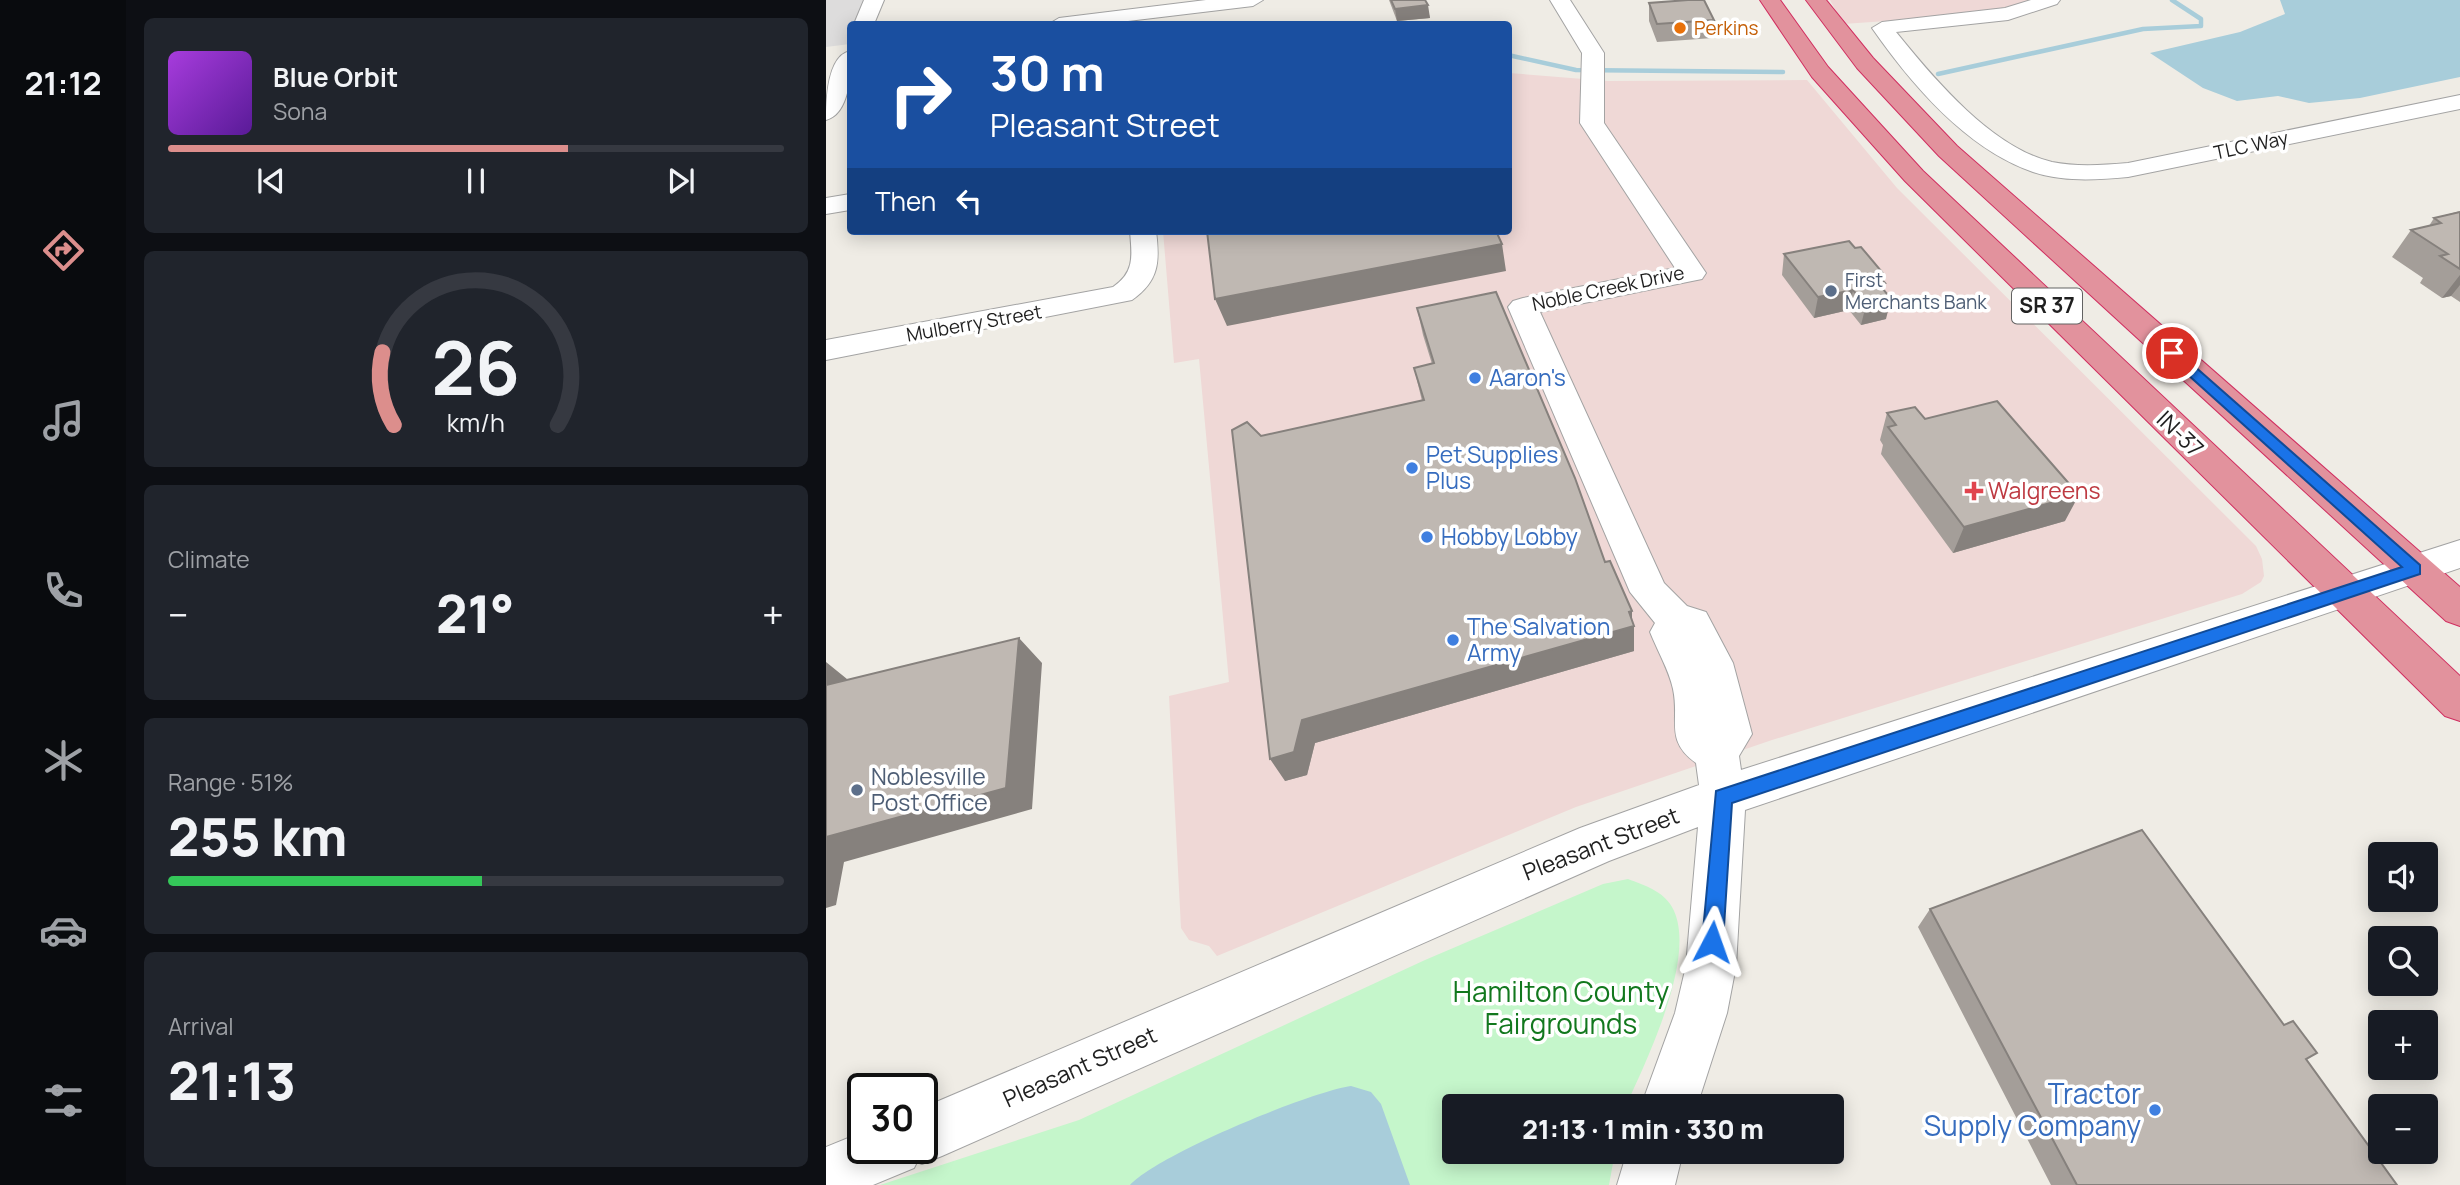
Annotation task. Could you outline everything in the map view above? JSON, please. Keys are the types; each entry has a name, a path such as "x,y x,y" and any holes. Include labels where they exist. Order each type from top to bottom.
{"highway":[{"name":"IN-37","path":"1770,0 1821,72 1914,176 2460,703"},
{"name":"SR 37","path":"1816,0 1865,63 1948,151 2460,610"}],"street":[{"path":"865,21 874,0"},
{"path":"1083,21 1253,0"},
{"name":"Noble Creek Drive","path":"1560,0 1593,53 1590,101 1592,123 1692,273 1523,307 1649,592 1676,620 1692,623 1704,641 1719,674 1730,734 1720,775"},
{"name":"TLC Way","path":"2050,0 2008,14 1882,28 1913,66 1972,124 2010,153 2042,167 2075,173 2128,170 2460,102"},
{"path":"826,54 847,51"},
{"path":"826,113 847,64"},
{"path":"826,206 847,202"},
{"name":"Mulberry Street","path":"826,350 1122,294 1141,280 1145,272 1143,235"},
{"name":"Pleasant Street","path":"938,1129 1534,869 1720,775 2345,593 2460,554"},
{"path":"1673,1094 1701,1013 1710,965 1720,775"},
{"path":"826,1176 855,1164"},
{"path":"1646,1185 1652,1164"}],"shaded area":[{"path":"826,0 868,0 860,21 847,21 847,44 826,47"},
{"path":"1830,0 2032,0 2017,6 1959,16 1843,24"},
{"path":"1512,73 1608,81 1807,80 1897,188 2256,546 2262,559 2264,576 2261,582 2242,594 1772,740 1576,807 1217,956 1209,946 1189,940 1181,928 1169,696 1229,682 1199,359 1174,363 1163,235 1512,235"}],"green space":[{"name":"Hamilton County Fairgrounds","path":"1628,879 1653,889 1668,901 1679,927 1675,979 1656,1036 1631,1094 1442,1094 1442,1164 1613,1164 1609,1185 880,1185 1079,1120 1425,960 1603,884"}],"water":[{"path":"2280,0 2460,0 2460,77 2360,98 2309,103 2278,96 2237,101 2203,88 2150,53 2240,32 2285,14"},
{"path":"1351,1086 1371,1092 1381,1104 1410,1185 1130,1185 1170,1158 1235,1126 1303,1100"}],"building":[{"path":"1391,0 1425,0 1428,5 1395,9"},
{"path":"1704,0 1714,20 1657,24 1649,3"},
{"path":"2460,212 2460,269 2440,256 2448,254 2411,230 2441,223 2434,218"},
{"path":"1207,235 1498,235 1502,244 1215,299"},
{"path":"1849,241 1855,248 1861,247 1882,272 1876,273 1885,283 1879,284 1891,299 1866,305 1853,290 1818,297 1784,254"},
{"path":"1496,292 1575,478 1605,562 1610,561 1632,611 1629,612 1634,626 1302,720 1294,752 1270,759 1232,430 1247,422 1261,436 1424,400 1414,368 1434,363 1417,308"},
{"path":"1997,401 2079,495 1964,527 1888,427 1896,425 1887,413 1915,407 1925,419"},
{"path":"1019,638 1006,788 826,837 826,685"},
{"path":"2142,830 2284,1025 2293,1021 2317,1053 2306,1059 2368,1145 2368,1164 2382,1164 2397,1185 2077,1185 1930,909"}],"waterway":[{"path":"1938,74 2143,29 2201,26 2201,19 2172,0"},
{"path":"1512,56 1576,70 1783,72"}],"place":[{"name":"Perkins","path":"1680,28"},
{"name":"First Merchants Bank","path":"1831,291"},
{"name":"Aaron's","path":"1475,378"},
{"name":"Pet Supplies Plus","path":"1412,468"},
{"name":"Walgreens","path":"1974,491"},
{"name":"Hobby Lobby","path":"1427,537"},
{"name":"The Salvation Army","path":"1453,640"},
{"name":"Noblesville Post Office","path":"857,790"},
{"name":"Tractor Supply Company","path":"2155,1110"}],"route":[{"path":"1712,942 1723,797 2414,569 2172,353"}]}
